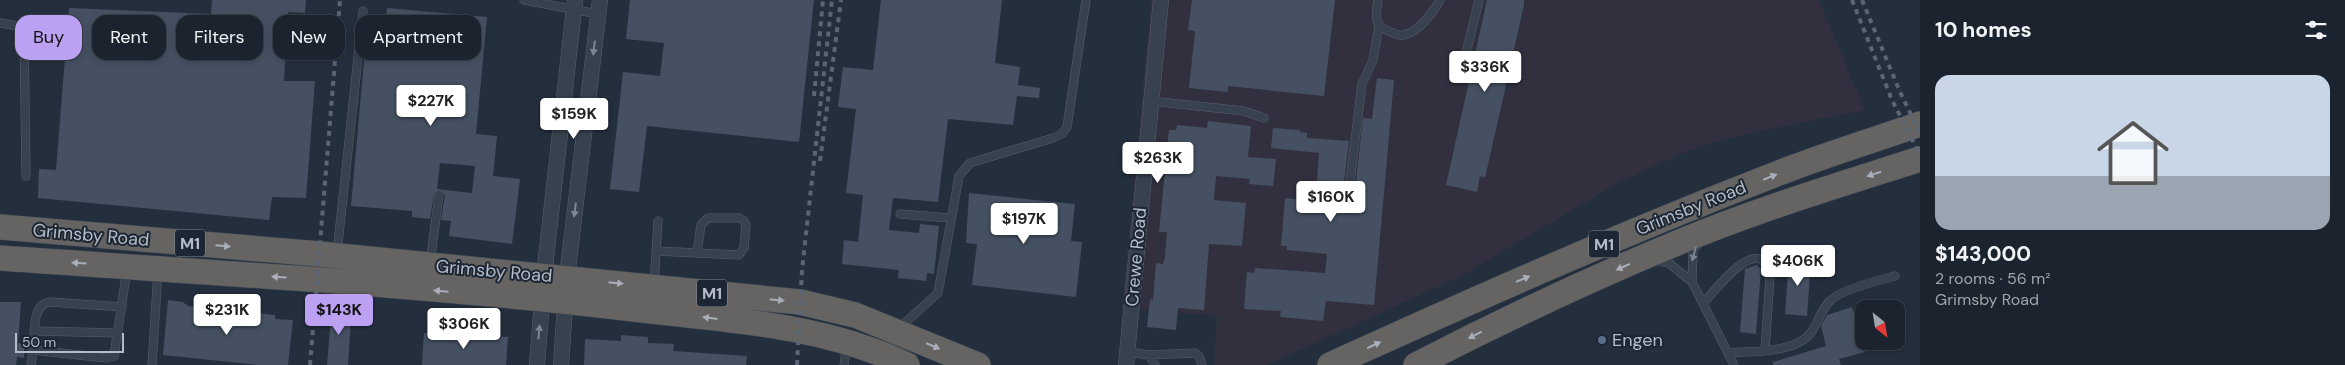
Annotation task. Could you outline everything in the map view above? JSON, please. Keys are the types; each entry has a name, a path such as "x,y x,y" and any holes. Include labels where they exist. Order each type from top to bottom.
{"highway":[{"name":"Grimsby Road","path":"1330,365 1466,303 1687,210 1793,168 1920,124"},
{"name":"Grimsby Road","path":"1416,365 1494,325 1708,231 1782,204 1920,159"},
{"name":"Grimsby Road","path":"0,227 429,265 776,326 847,341 907,365"},
{"name":"Grimsby Road","path":"0,258 317,280 555,288 654,287 800,302 855,315 897,330 978,365"},
{"path":"847,341 855,315"}],"street":[{"name":"Crewe Road","path":"1127,359 1161,0"},
{"path":"561,365 555,288 575,5"},
{"path":"537,365 555,288 599,7"}],"lane":[{"path":"524,0 599,7"},
{"path":"897,330 938,293 959,176 970,163 1052,138 1062,134 1067,127 1086,0"},
{"path":"1378,0 1376,17 1379,26 1384,32 1404,35 1423,22 1440,0"},
{"path":"1460,78 1479,0"},
{"path":"337,256 363,11"},
{"path":"0,23 19,26 24,33 26,176"},
{"path":"1349,190 1362,84 1373,60 1379,26"},
{"path":"1150,101 1244,111 1264,118"},
{"path":"429,265 439,195"},
{"path":"900,214 950,218"},
{"path":"656,251 697,253 738,255 743,252 746,225 744,221 739,218 708,218 701,225 697,253"},
{"path":"654,287 658,221"},
{"path":"1692,282 1693,250 1708,231"},
{"path":"1647,257 1669,263 1692,282 1734,365"},
{"path":"1703,304 1740,263 1752,259 1763,262 1768,267 1770,278 1765,350"},
{"path":"33,350 110,358 116,352 127,267"},
{"path":"152,365 158,269"},
{"path":"1728,353 1780,348 1802,341 1810,334 1817,319 1831,299 1866,284 1895,276"},
{"path":"31,365 38,307 47,302 122,307"},
{"path":"35,331 118,333"},
{"path":"844,365 847,341"},
{"path":"1127,359 1149,355 1194,353 1199,356 1202,365"},
{"path":"1149,355 1155,365"}],"shaded area":[{"path":"1151,0 1819,0 1865,110 1755,132 1711,143 1678,155 1618,183 1461,276 1276,361 1266,365 1214,365 1217,316 1122,308"}],"building":[{"path":"212,0 306,0 305,13 288,12 288,15 273,15 273,60 285,60 284,81 315,81 306,198 272,197 269,220 38,198 39,169 56,170 65,60 82,60 82,15 68,15 69,8 211,14"},
{"path":"630,0 814,0 799,142 647,126 639,192 610,189 623,72 660,76 664,43 626,39"},
{"path":"881,0 1002,0 995,63 1020,67 1018,85 1040,88 1039,98 1017,96 1013,125 948,119 938,202 893,198 889,230 919,233 920,224 939,226 934,274 927,273 926,281 898,278 899,270 842,264 844,240 858,242 863,195 846,193 856,109 838,107 843,67 873,70"},
{"path":"1192,0 1335,0 1324,96 1228,86 1228,92 1189,88 1195,31 1188,30"},
{"path":"1487,0 1524,0 1524,5 1485,178 1480,176 1477,192 1446,185"},
{"path":"387,8 465,15 386,15"},
{"path":"481,16 487,17 476,134 497,136 493,176 520,179 512,244 449,236 451,221 441,220 445,195 440,190 434,194 430,219 412,217 412,211 351,206 364,60 481,60","holes":["440,163 475,166 472,193 437,189"]},
{"path":"1377,78 1394,80 1374,305 1326,301 1323,321 1280,317 1281,311 1244,309 1247,272 1254,273 1255,268 1325,273 1327,254 1287,250 1287,246 1281,246 1285,198 1313,201 1313,194 1316,194 1319,153 1271,148 1273,128 1300,130 1300,132 1307,133 1307,138 1349,141 1343,189 1346,194 1352,194 1355,190 1363,118 1372,119"},
{"path":"1208,121 1251,126 1248,157 1276,159 1273,186 1249,184 1250,179 1216,176 1214,200 1246,203 1242,246 1209,244 1204,310 1178,308 1176,330 1147,327 1150,299 1153,300 1156,263 1163,264 1165,258 1167,232 1159,232 1169,130 1176,130 1177,125 1207,128"},
{"path":"969,193 1075,204 1071,241 1082,242 1076,297 972,285 977,244 966,243"},
{"path":"1789,258 1811,259 1807,316 1785,314"},
{"path":"1757,265 1761,269 1756,334 1740,332 1745,269"},
{"path":"168,300 183,302 188,306 275,315 275,319 293,320 288,365 258,365 163,355"},
{"path":"0,302 21,302 18,343 24,344 24,358 17,357 16,365 0,365"},
{"path":"332,305 348,305 347,318 351,319 348,365 327,365"},
{"path":"1852,307 1855,317 1855,350 1864,350 1865,352 1839,359 1841,365 1773,365 1773,362 1826,346 1821,326 1827,315"},
{"path":"424,333 508,337 506,365 422,365"},
{"path":"621,335 648,337 648,343 674,344 673,351 747,356 746,365 584,365 585,339 621,341"}],"railway":[{"path":"310,365 340,0"},
{"path":"814,96 823,0"},
{"path":"797,365 802,270 832,0"},
{"path":"820,161 841,0"},
{"path":"1852,0 1892,100 1920,155"},
{"path":"1862,0 1900,92 1920,133"}],"place":[{"name":"Engen","path":"1602,340"}]}
